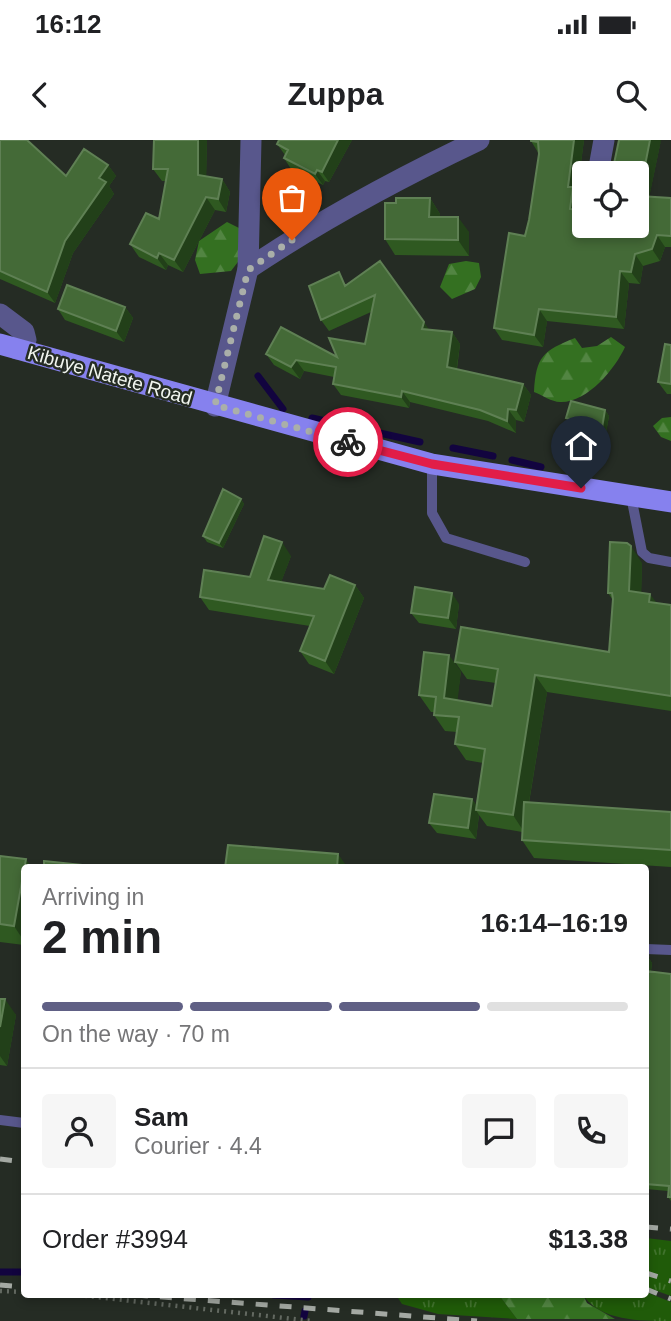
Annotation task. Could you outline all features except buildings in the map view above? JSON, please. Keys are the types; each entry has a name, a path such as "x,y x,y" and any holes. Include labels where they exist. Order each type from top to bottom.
{"main road":[{"name":"Kibuye Natete Road","path":"9,346 432,464 671,502"}],"street":[{"path":"215,405 248,270 251,140"},
{"path":"248,270 292,240 388,185 479,140"},
{"path":"600,161 604,140"},
{"path":"0,314 24,332 26,340 9,346"}],"lane":[{"path":"432,464 432,513 446,538 525,562"},
{"path":"631,496 642,552 649,558 671,562"},
{"path":"649,948 671,950"},
{"path":"0,1120 21,1123"}],"path":[{"path":"0,1291 21,1292"},
{"path":"105,1298 312,1321"}],"green space":[{"path":"227,222 243,230 244,254 231,271 200,274 195,260 199,241"},
{"path":"466,261 479,263 481,277 475,289 452,299 440,287 449,264"},
{"path":"611,337 625,347 607,374 590,391 570,401 560,402 534,392 539,363 548,351 575,338 582,348 597,346"},
{"path":"671,417 671,441 661,437 653,426 662,418"},
{"path":"649,1238 671,1241 671,1296 649,1288"},
{"path":"649,1293 671,1302 671,1321 622,1318 590,1304 585,1298 649,1298"},
{"path":"398,1298 501,1298 517,1319 438,1314 402,1304"},
{"path":"501,1298 584,1298 587,1303 615,1319 517,1319"}],"waterway":[{"path":"258,376 283,409"},
{"path":"312,418 420,442"},
{"path":"453,448 493,456"},
{"path":"512,460 541,467"},
{"path":"0,1272 21,1272"},
{"path":"304,1316 305,1311"}],"railway":[{"path":"0,1159 21,1162"},
{"path":"649,1227 671,1229"},
{"path":"649,1274 671,1281"},
{"path":"0,1285 21,1287"},
{"path":"649,1290 671,1299"},
{"path":"175,1298 477,1321"}],"way so far":[{"path":"292,240 248,270 215,405 348,442"}],"route":[{"path":"348,442 432,464 581,488"}]}
